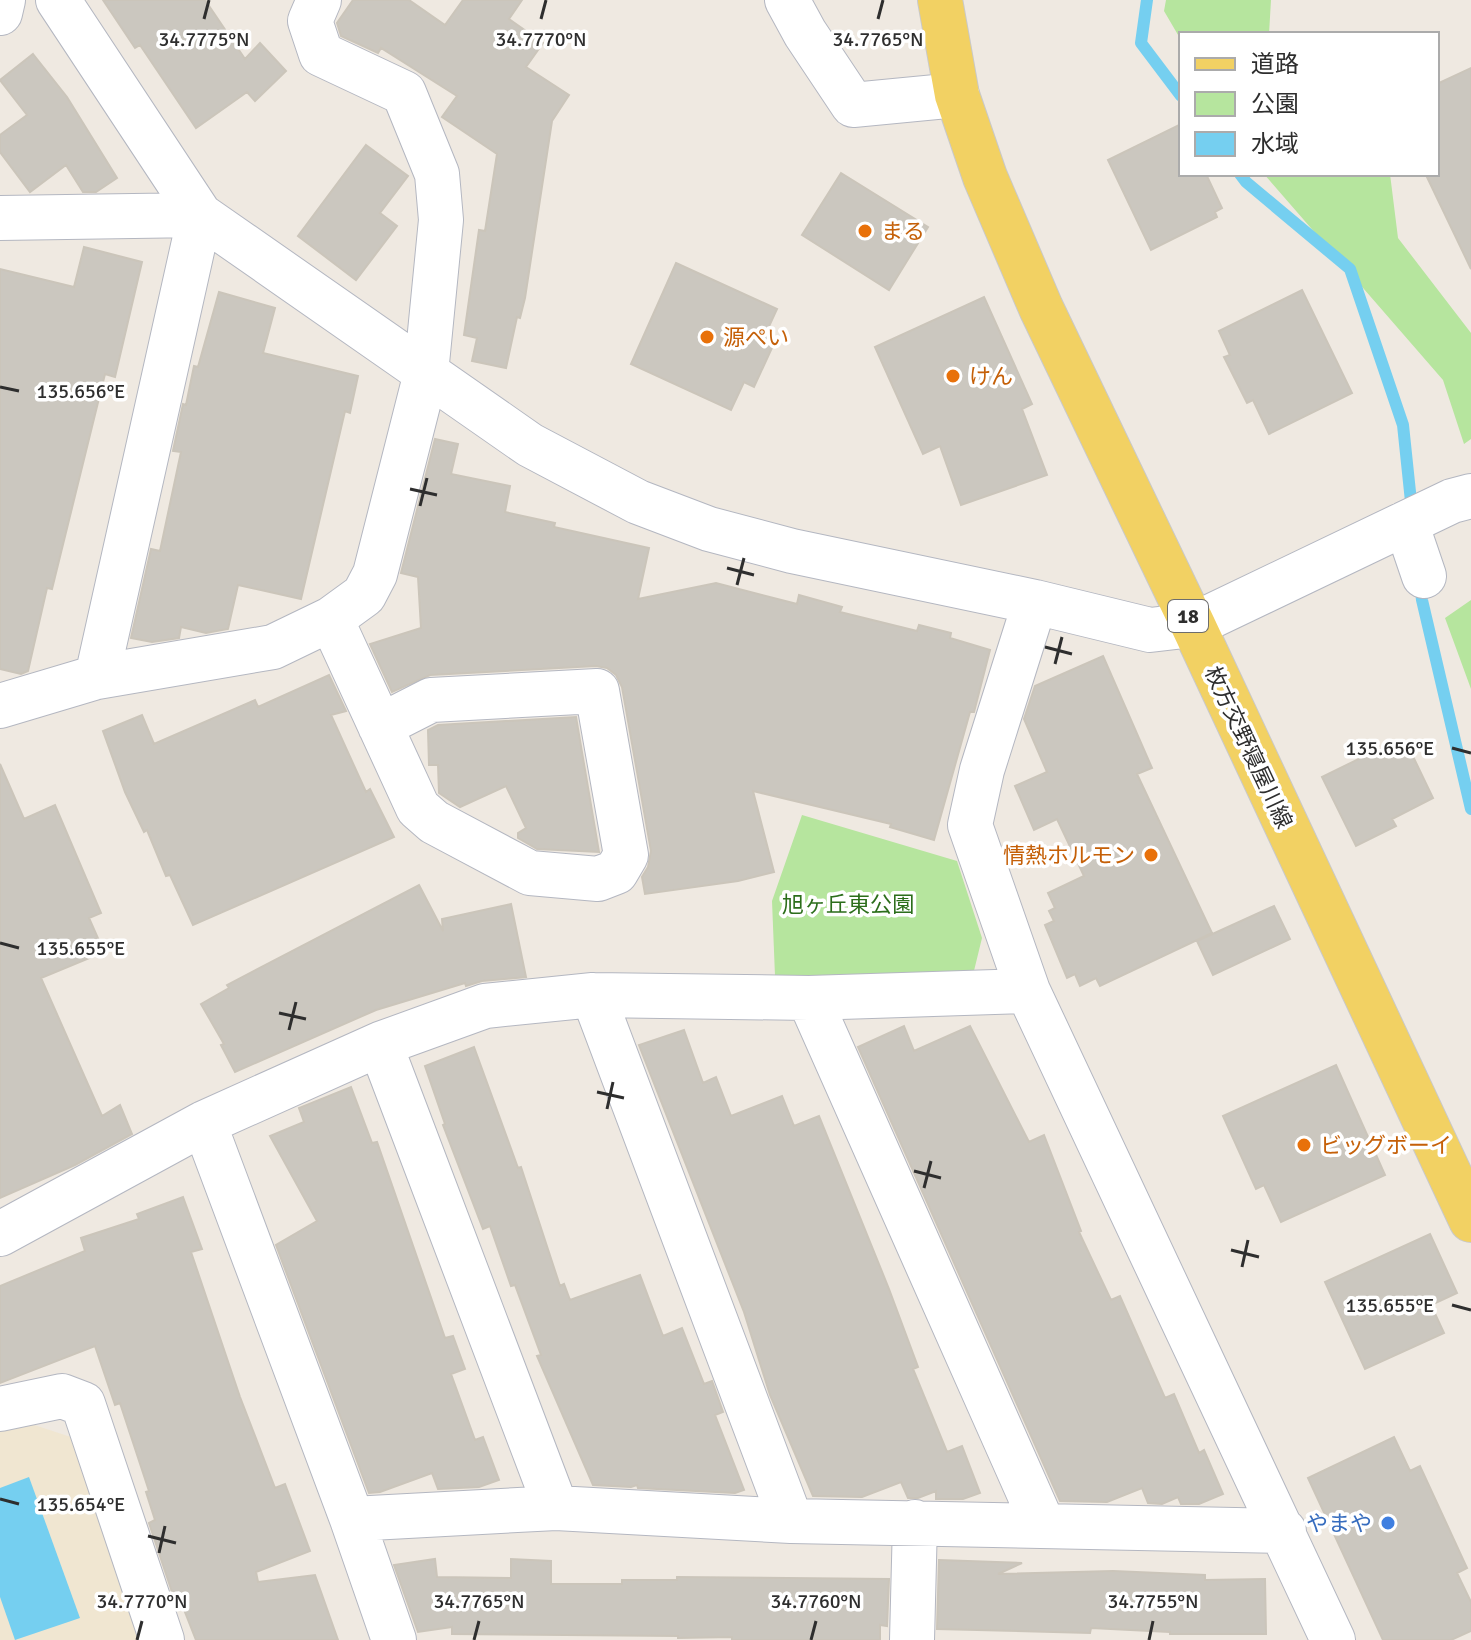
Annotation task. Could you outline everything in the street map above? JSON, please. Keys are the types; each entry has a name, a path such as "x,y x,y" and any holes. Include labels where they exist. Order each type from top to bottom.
{"main road":[{"name":"枚方交野寝屋川線","path":"940,0 957,95 985,177 1041,308 1471,1220"}],"street":[{"path":"0,13 3,0"},
{"path":"58,0 200,215 530,445 638,502 709,529 792,551 1035,602 1150,630 1193,625 1452,501 1471,496"},
{"path":"0,706 97,677 273,647 331,619 364,595 375,574 426,373 441,220 437,174 404,93 321,54 310,21 319,0"},
{"path":"787,0 853,105 957,95"},
{"path":"0,218 200,215"},
{"path":"97,677 200,215"},
{"path":"1406,523 1424,576"},
{"path":"1035,602 982,770 970,825 1028,991 1333,1640"},
{"path":"331,619 380,726 418,808 434,822 530,873 598,879 616,872 626,855 597,691 431,700 380,726"},
{"path":"0,1234 204,1123 380,1044 485,1006 593,995 809,998 1028,991"},
{"path":"593,995 791,1521"},
{"path":"809,998 1043,1525"},
{"path":"380,1044 556,1508"},
{"path":"204,1123 394,1640"},
{"path":"0,1409 62,1396 83,1404 162,1640"},
{"path":"352,1519 556,1508 791,1521 1284,1531"},
{"path":"912,1640 915,1522"}],"shaded area":[{"path":"19,1420 80,1440 149,1640 0,1640 0,1427"}],"green space":[{"path":"1166,0 1271,0 1269,32 1179,32 1179,37 1164,11"},
{"path":"1266,176 1390,176 1398,238 1471,333 1471,439 1464,444 1443,380"},
{"path":"1471,600 1471,689 1445,618"},
{"name":"旭ヶ丘東公園","path":"802,815 957,861 982,938 972,979 775,976 772,901"}],"water":[{"path":"29,1477 80,1618 15,1640 0,1597 0,1488"}],"building":[{"path":"103,0 205,0 245,59 260,43 286,71 255,101 247,92 196,128 140,45 135,48"},
{"path":"353,0 409,0 445,25 463,0 522,0 509,19 543,43 526,67 569,95 552,121 525,298 520,318 517,317 506,368 472,361 477,338 464,335 479,230 485,231 497,154 442,117 457,96 381,48 378,53 341,36 337,23"},
{"path":"33,54 67,97 117,178 96,192 83,192 66,165 30,192 0,152 0,135 27,115 0,80"},
{"path":"1471,68 1471,269 1427,177 1439,176 1439,83"},
{"path":"1179,125 1179,176 1207,176 1222,208 1215,212 1217,217 1151,250 1108,160"},
{"path":"366,145 408,176 380,213 397,226 356,280 298,236"},
{"name":"まる","path":"841,173 928,227 889,290 802,235"},
{"path":"84,247 142,262 115,377 105,374 52,589 47,588 28,671 21,674 0,669 0,269 74,287"},
{"name":"源ぺい","path":"676,263 777,309 765,335 776,339 754,387 744,382 731,410 631,364"},
{"path":"1302,290 1352,393 1269,434 1253,400 1247,403 1224,357 1230,355 1219,331"},
{"path":"219,292 275,308 263,353 358,376 350,413 345,411 301,599 238,585 228,629 206,633 181,627 179,638 152,642 131,638 151,549 160,551 181,452 173,451 183,404 186,405 194,366 198,367"},
{"name":"けん","path":"984,297 1032,404 1022,409 1047,475 961,505 940,446 923,454 875,347"},
{"path":"435,439 458,444 451,474 510,486 505,512 555,523 554,527 649,548 638,599 716,583 797,604 799,595 842,607 840,612 917,631 919,625 951,633 950,638 990,650 934,840 890,827 891,824 753,791 774,872 738,881 645,894 642,877 651,851 622,687 616,675 607,668 596,666 430,675 392,692 370,644 421,628 418,577 401,573"},
{"path":"1103,656 1152,768 1137,774 1212,933 1100,986 1096,978 1080,986 1075,974 1067,978 1045,925 1054,921 1049,911 1055,908 1048,893 1084,876 1057,819 1034,830 1015,786 1047,772 1024,719 1035,686"},
{"path":"329,675 346,711 331,715 366,792 370,789 394,837 193,925 125,792 103,731 142,715 154,744 255,700 258,707"},
{"path":"576,717 599,852 537,849 518,838 518,833 526,828 506,786 460,807 439,793 438,765 429,765 428,730 438,725"},
{"path":"1408,746 1433,798 1392,819 1396,826 1356,846 1322,777 1379,749 1383,758"},
{"path":"0,764 24,819 55,805 101,913 89,918 104,952 41,978 102,1116 120,1105 132,1134 75,1165 0,1198"},
{"path":"419,885 443,931 442,919 511,904 526,977 482,981 466,986 465,983 376,1010 235,1072 221,1045 224,1044 201,1004 229,988 227,985"},
{"path":"1274,906 1290,939 1213,975 1197,941"},
{"path":"904,1026 914,1051 970,1026 1029,1142 1044,1135 1079,1232 1111,1300 1120,1296 1165,1398 1174,1394 1199,1453 1204,1450 1223,1494 1199,1504 1181,1504 1178,1497 1162,1504 1148,1503 1142,1488 1107,1502 1060,1501 858,1047"},
{"path":"684,1030 703,1083 716,1077 731,1116 782,1096 794,1126 819,1116 889,1289 918,1367 913,1369 947,1452 962,1446 980,1493 963,1499 936,1499 936,1491 918,1498 908,1498 901,1482 862,1497 813,1496 770,1395 744,1312 639,1045"},
{"path":"474,1047 518,1168 521,1167 560,1286 564,1284 570,1300 640,1275 663,1336 682,1328 704,1384 712,1381 723,1412 715,1415 744,1490 735,1493 638,1488 637,1485 593,1485 537,1356 541,1355 515,1285 511,1286 490,1226 483,1229 443,1125 425,1066"},
{"name":"ビッグボーイ","path":"1336,1065 1385,1175 1281,1222 1264,1185 1256,1189 1223,1116"},
{"path":"351,1087 372,1143 377,1142 445,1338 453,1336 465,1369 451,1374 475,1440 483,1437 499,1480 479,1487 438,1489 432,1473 369,1493 276,1245 317,1221 270,1136 304,1122 299,1108"},
{"path":"183,1197 202,1249 191,1252 240,1397 275,1488 285,1484 310,1551 256,1572 258,1582 315,1575 338,1640 196,1640 181,1602 176,1604 149,1523 155,1520 146,1492 149,1491 120,1403 115,1405 95,1346 0,1383 0,1286 85,1251 81,1238 139,1219 137,1214"},
{"path":"1430,1234 1457,1293 1431,1305 1444,1333 1365,1369 1325,1282"},
{"name":"やまや","path":"1394,1437 1410,1471 1420,1466 1467,1568 1457,1573 1471,1602 1471,1631 1451,1640 1383,1640 1308,1478"},
{"path":"435,1559 437,1577 511,1578 511,1559 551,1561 551,1584 622,1584 622,1580 677,1580 677,1577 889,1579 887,1626 880,1625 880,1640 452,1634 452,1627 418,1632 394,1565"},
{"path":"939,1560 1022,1563 998,1574 1113,1571 1205,1575 1205,1580 1265,1579 1266,1634 1170,1634 1091,1628 1090,1633 937,1629"}],"waterway":[{"path":"1147,0 1141,43 1179,93"},
{"path":"1242,176 1350,269 1403,425 1412,511"},
{"path":"1420,581 1471,809"}],"place":[{"name":"まる","path":"865,231"},
{"name":"源ぺい","path":"707,337"},
{"name":"けん","path":"953,376"},
{"name":"情熱ホルモン","path":"1151,855"},
{"name":"ビッグボーイ","path":"1304,1145"},
{"name":"やまや","path":"1388,1523"}]}
